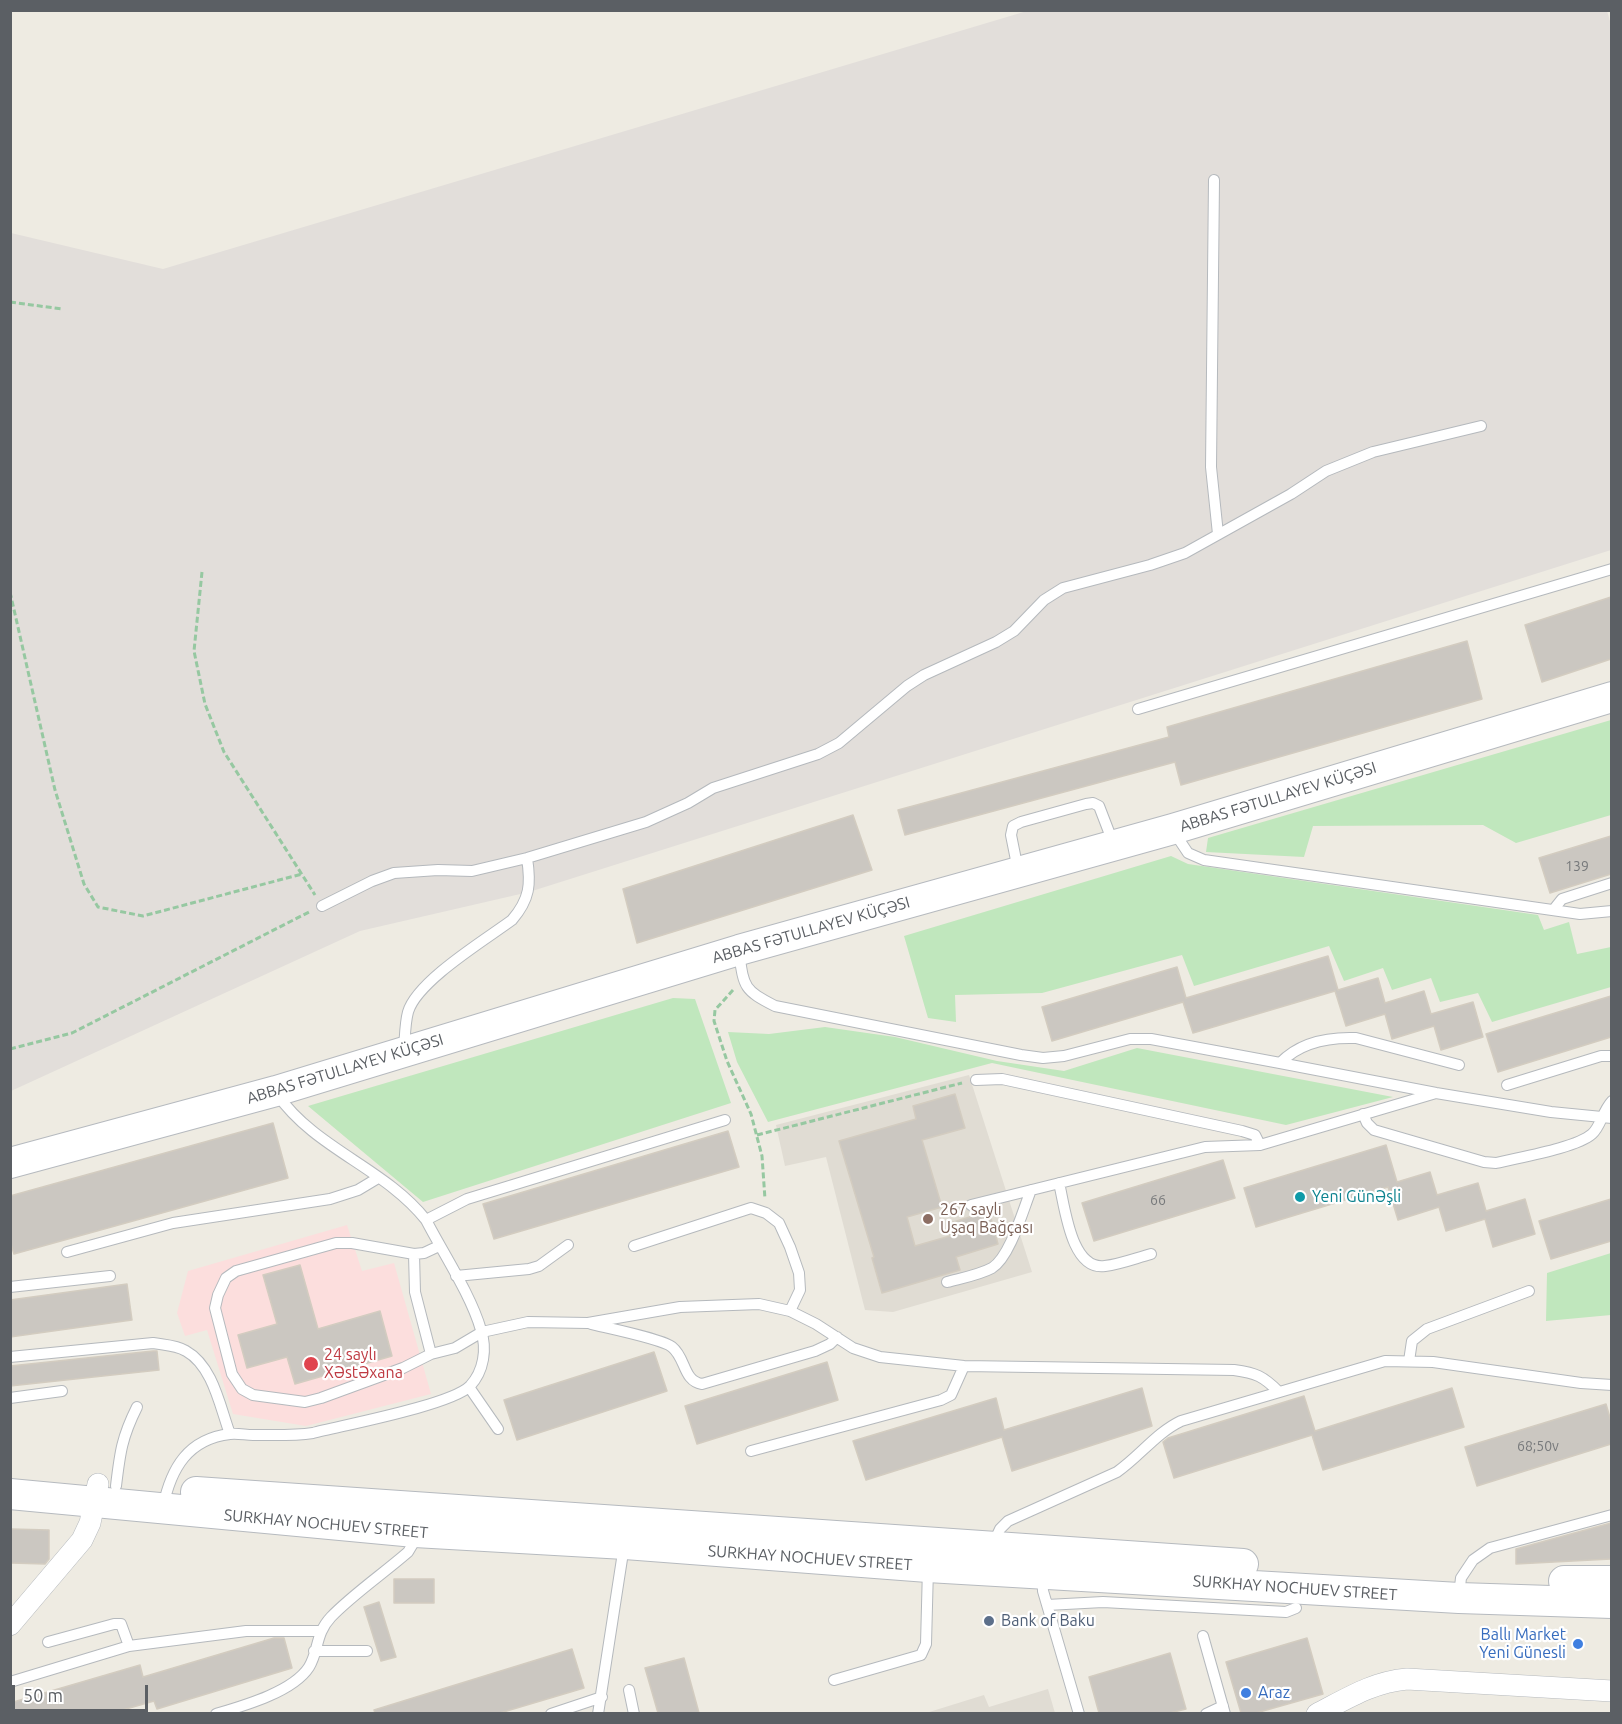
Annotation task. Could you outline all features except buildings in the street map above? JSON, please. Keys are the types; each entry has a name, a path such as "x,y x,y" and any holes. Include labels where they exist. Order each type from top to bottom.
{"street":[{"name":"ABBAS FƏTULLAYEV KÜÇƏSI","path":"10,1163 276,1091 739,950 1173,829 1611,697"},
{"name":"SURKHAY NOCHUEV STREET","path":"10,1477 165,1500 415,1532 626,1533 928,1567 988,1559 1042,1574 1460,1588 1611,1581"},
{"name":"SURKHAY NOCHUEV STREET","path":"10,1494 103,1491"},
{"path":"10,1624 82,1540 103,1491"},
{"name":"SURKHAY NOCHUEV STREET","path":"165,1500 988,1559 1460,1588 1611,1602"},
{"path":"1317,1713 1388,1680 1407,1679 1611,1691"}],"lane":[{"path":"1214,180 1211,467 1218,534"},
{"path":"322,906 372,881 394,873 438,870 472,871 527,858 646,822 726,782 818,754 839,743 907,686 924,675 996,642 1014,631 1044,600 1062,588 1150,565 1185,553 1291,494 1326,471 1354,459 1373,452 1481,426"},
{"path":"1138,709 1611,569"},
{"path":"1018,872 1011,835 1013,826 1021,822 1093,803 1099,806 1114,845"},
{"path":"1173,829 1188,853 1204,860 1580,914 1611,910"},
{"path":"404,1052 408,1012 417,995 436,976 512,920 521,910 529,892 527,858"},
{"path":"1554,909 1562,899 1611,883"},
{"path":"739,950 743,980 753,994 775,1006 1021,1055 1043,1059 1130,1039 1151,1039 1436,1093 1606,1118"},
{"path":"1280,1063 1289,1054 1304,1047 1341,1037 1356,1038 1459,1065"},
{"path":"1507,1085 1601,1056 1611,1056"},
{"path":"975,1080 1002,1079 1242,1131 1255,1135 1260,1144"},
{"path":"165,1500 183,1457 193,1447 230,1434 296,1436 313,1433 423,1406 454,1396 469,1387 479,1372 484,1356 482,1332 456,1276 426,1220 416,1207 315,1134 287,1108 276,1091"},
{"path":"971,1205 1205,1147 1260,1144 1436,1093"},
{"path":"1606,1118 1604,1110 1611,1101"},
{"path":"1363,1114 1367,1123 1374,1130 1484,1162 1497,1163 1577,1143 1591,1135 1606,1118"},
{"path":"426,1220 467,1199 725,1120"},
{"path":"67,1252 174,1223 330,1199 358,1190 378,1178"},
{"path":"1059,1183 1074,1245 1082,1258 1091,1265 1103,1267 1151,1254"},
{"path":"947,1282 983,1272 994,1267 1003,1258 1031,1190"},
{"path":"634,1246 751,1208 766,1213 779,1224 799,1274 800,1290 790,1311"},
{"path":"439,1246 414,1254 352,1243 336,1243 236,1271 226,1278 215,1308 232,1374 242,1389 253,1395 305,1402 403,1368 431,1354 455,1348 482,1332 528,1322 588,1323 680,1307 759,1304 790,1311 853,1348 880,1356 964,1366 1234,1370 1255,1373 1266,1379 1279,1392"},
{"path":"456,1276 529,1269 539,1266 568,1245"},
{"path":"414,1254 415,1292 431,1354"},
{"path":"10,1287 110,1276"},
{"path":"1409,1361 1412,1341 1427,1329 1529,1291"},
{"path":"588,1323 668,1344 681,1356 689,1378 694,1383 702,1384 815,1351 830,1344 837,1337"},
{"path":"10,1357 153,1343 185,1350 206,1372 230,1434"},
{"path":"988,1559 1000,1529 1008,1521 1117,1472 1131,1462 1165,1429 1181,1421 1385,1361 1409,1361 1581,1383 1611,1384"},
{"path":"751,1451 941,1400 951,1395 964,1366"},
{"path":"469,1387 498,1429"},
{"path":"10,1398 62,1391"},
{"path":"103,1491 125,1431 137,1407"},
{"path":"1460,1588 1473,1560 1490,1548 1611,1515"},
{"path":"216,1713 253,1703 274,1694 298,1678 310,1667 320,1631 331,1617 408,1552 414,1542 415,1532"},
{"path":"598,1713 626,1533"},
{"path":"834,1680 921,1655 926,1644 928,1567"},
{"path":"1042,1574 1047,1605 1079,1713"},
{"path":"1047,1605 1088,1602 1286,1612 1296,1608"},
{"path":"48,1642 121,1624 129,1646"},
{"path":"10,1682 129,1646 246,1631 320,1631"},
{"path":"1203,1636 1224,1710 1206,1713"},
{"path":"314,1651 367,1651"},
{"path":"629,1690 633,1713"},
{"path":"551,1713 602,1697"},
{"path":"244,1713 253,1703"}],"path":[{"path":"10,302 62,309"},
{"path":"10,1049 72,1033 322,906 224,752 205,704 194,651 202,572"},
{"path":"10,592 55,790 84,884 98,907 144,916 302,874"},
{"path":"743,980 715,1010 714,1021 726,1061 751,1114 757,1135 762,1156 766,1213"},
{"path":"757,1135 975,1080"}],"shaded area":[{"path":"1027,11 1607,11 1612,28 1611,550 529,892 360,931 11,1091 11,233 163,269"},
{"name":"267 saylı Uşaq Bağçası","path":"969,1075 1032,1272 893,1312 865,1310 826,1157 785,1166 776,1125"},
{"path":"347,1225 362,1271 394,1263 431,1394 306,1426 233,1414 207,1330 185,1336 177,1313 188,1271"},
{"path":"1048,1689 1055,1713 926,1713 984,1695 989,1707"}],"green space":[{"path":"1611,720 1611,815 1516,843 1483,825 1313,826 1304,857 1206,852 1208,838"},
{"path":"1171,856 1188,864 1538,915 1544,930 1569,922 1577,954 1611,947 1611,987 1492,1022 1478,993 1440,1002 1431,978 1392,990 1383,968 1344,981 1329,946 1194,986 1182,955 1042,993 955,995 956,1022 928,1018 904,936"},
{"path":"673,998 695,999 731,1103 423,1202 308,1106"},
{"path":"825,1027 895,1037 997,1061 1064,1071 1137,1048 1393,1097 1286,1125 992,1063 768,1122 737,1062 728,1032 769,1034"},
{"path":"1611,1253 1611,1315 1546,1321 1547,1273"}],"place":[{"name":"Yeni Günəşli","path":"1300,1197"},
{"name":"267 saylı Uşaq Bağçası","path":"928,1219"},
{"name":"24 saylı Xəstəxana","path":"311,1364"},
{"name":"Bank of Baku","path":"989,1621"},
{"name":"Ballı Market Yeni Günesli","path":"1578,1644"},
{"name":"Araz","path":"1246,1693"}]}
